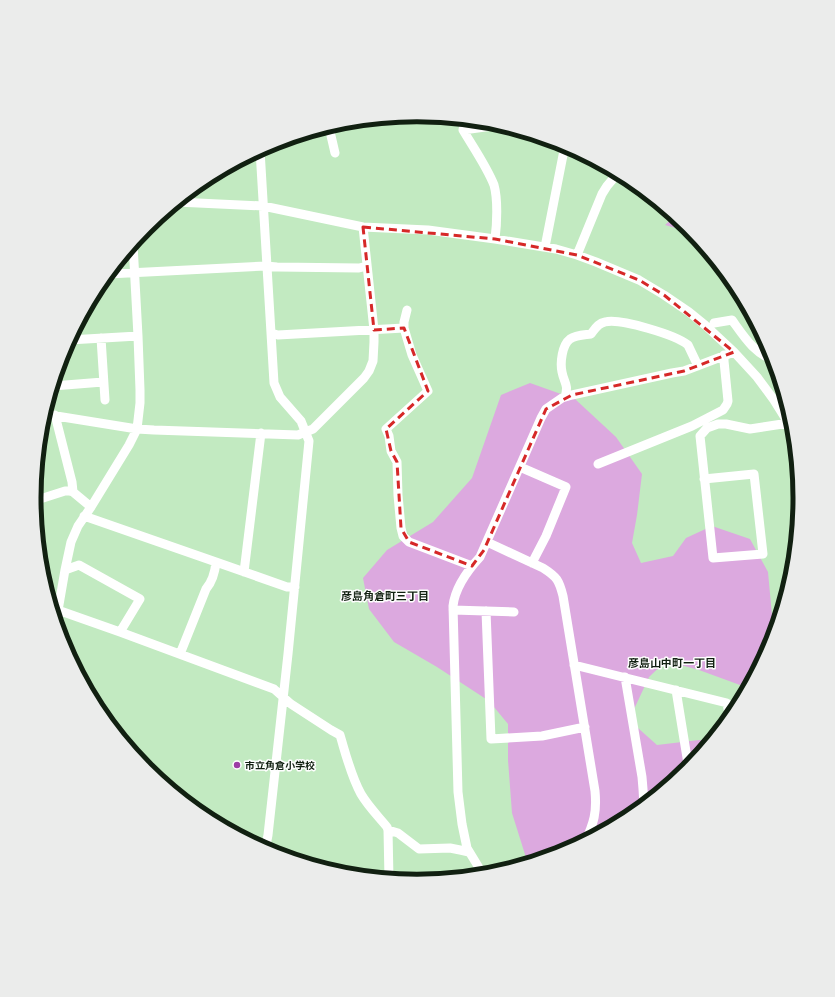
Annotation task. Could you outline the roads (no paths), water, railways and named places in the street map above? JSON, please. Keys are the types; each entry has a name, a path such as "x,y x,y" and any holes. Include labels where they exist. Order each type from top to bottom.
{"street":[{"path":"464,125 463,130 480,157 493,184 496,202 495,239"},
{"path":"463,130 482,127"},
{"path":"330,132 335,153"},
{"path":"545,247 564,152"},
{"path":"260,157 274,383 280,397 301,421 309,441 295,587 266,843"},
{"path":"577,255 602,194 614,177"},
{"path":"185,202 263,206 363,227 428,230 495,239 545,247 577,255 603,264 639,280 689,312 705,325 758,377 785,415"},
{"path":"51,415 154,430 298,435 313,429 364,378 373,361 374,330 363,227"},
{"path":"56,604 71,542 78,526 129,445 137,428 140,403 138,336 133,252"},
{"path":"115,274 266,266 359,268 367,266"},
{"path":"408,310 404,322 404,328 412,355 428,391 386,429 390,436 391,451 397,462 401,528 403,536 409,542 472,566"},
{"path":"714,324 732,320 744,338 759,353 766,356"},
{"path":"565,397 568,389 561,366 562,354 568,341 575,337 591,334 596,327 605,322 618,322 635,325 675,338 688,345 698,366"},
{"path":"271,333 278,335 404,328"},
{"path":"77,340 138,336"},
{"path":"101,338 105,400"},
{"path":"480,870 467,848 458,792 453,610 454,598 465,577 480,557 541,418 546,409 562,398 684,371 734,352"},
{"path":"598,464 692,426 723,410 728,402 724,355"},
{"path":"59,386 104,382"},
{"path":"55,415 72,482 73,492"},
{"path":"704,479 754,474 763,554 713,558 704,479 700,436 707,428 718,424 726,424 750,429 787,424"},
{"path":"244,572 261,433"},
{"path":"520,467 566,487 546,536 532,563"},
{"path":"41,499 65,492 73,492 91,507"},
{"path":"84,516 287,587 295,587"},
{"path":"487,542 551,572 557,578 560,586 563,596 595,791 596,813 589,834"},
{"path":"180,654 206,589 210,584 216,562"},
{"path":"65,570 80,565 140,599 120,632"},
{"path":"58,610 274,689 291,704 340,735 357,786 364,799 387,827 389,874"},
{"path":"453,610 514,612"},
{"path":"486,611 491,739 542,736 584,727"},
{"path":"574,665 727,703 728,711"},
{"path":"625,677 644,789 644,799"},
{"path":"676,690 688,761"},
{"path":"388,830 398,833 419,849 450,848 469,852"}],"place":[{"name":"市立角倉小学校","path":"237,765"}],"district":[{"name":"彦島角倉町三丁目","path":"385,595"},
{"name":"彦島山中町一丁目","path":"672,662"}]}
